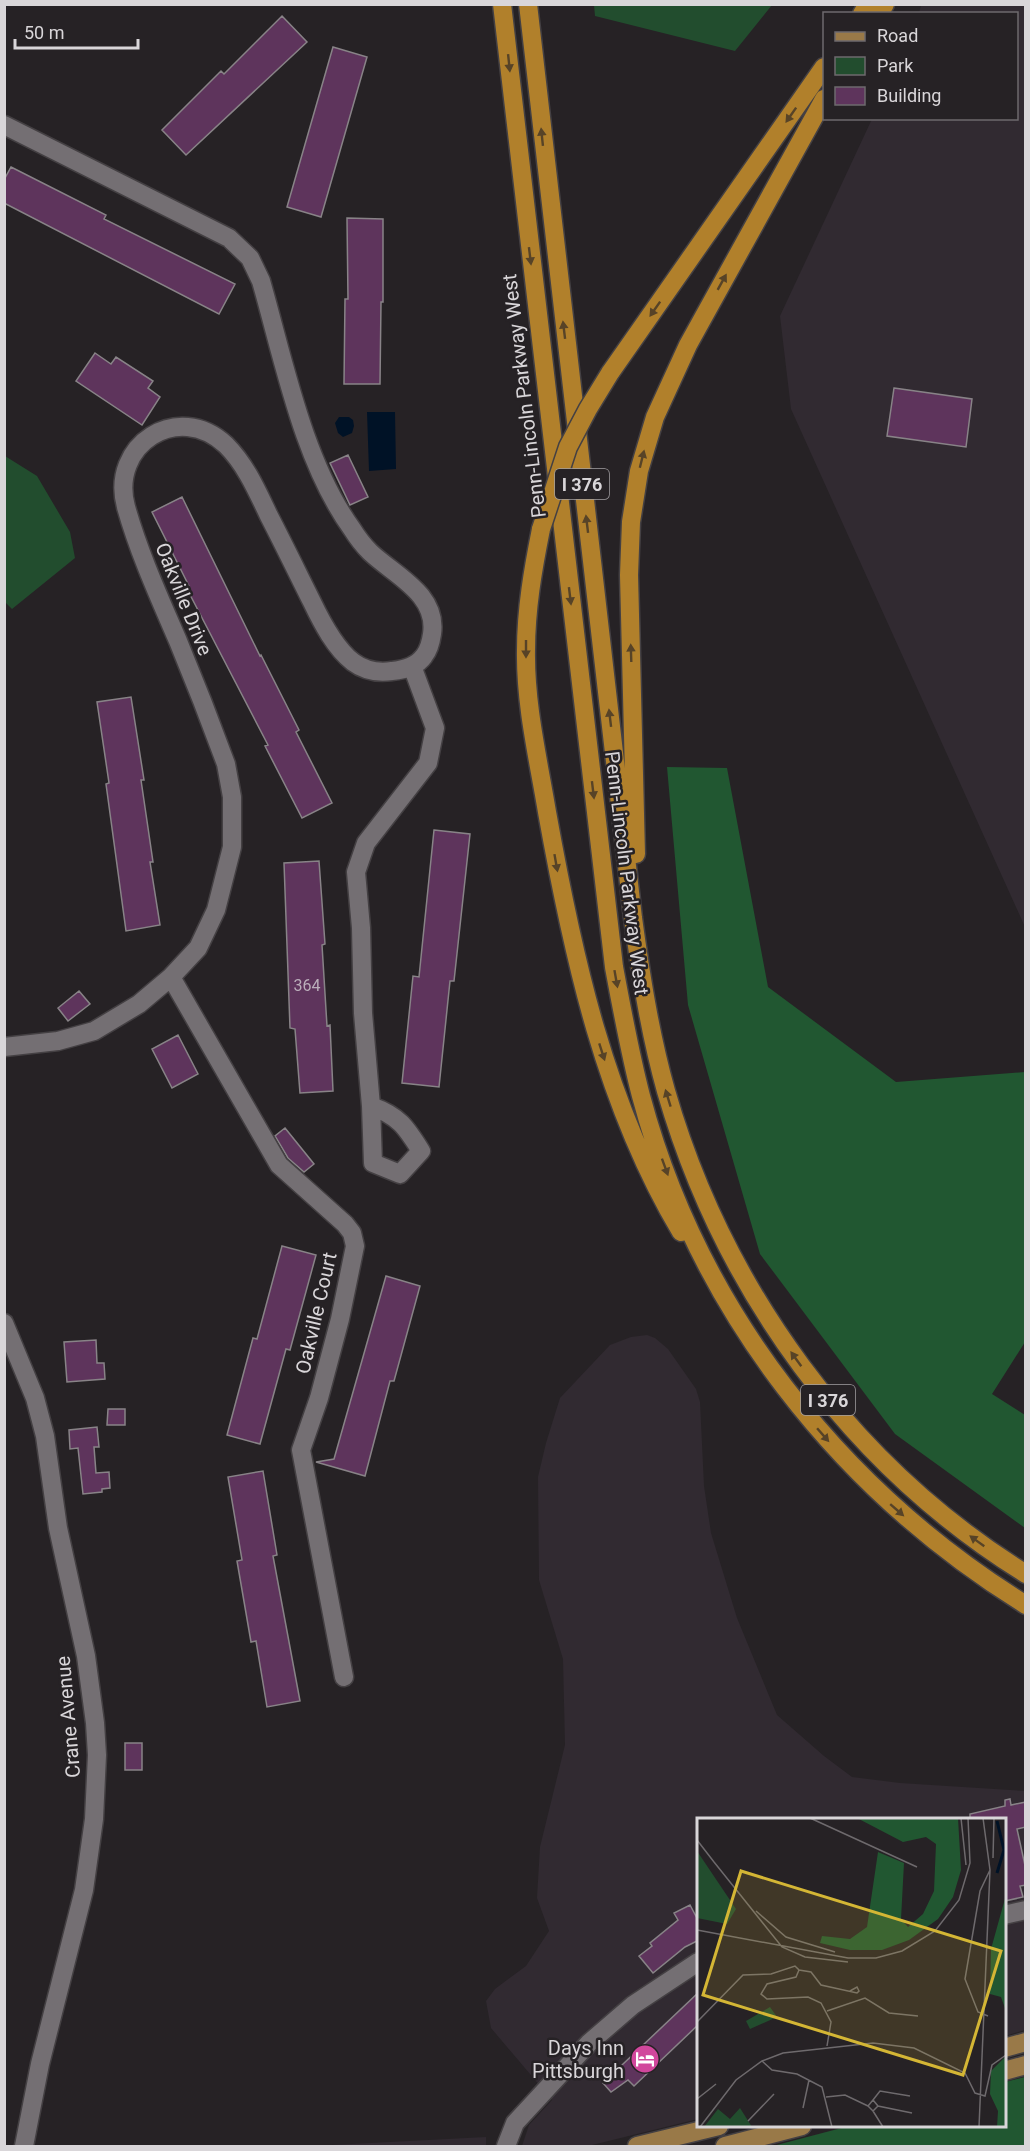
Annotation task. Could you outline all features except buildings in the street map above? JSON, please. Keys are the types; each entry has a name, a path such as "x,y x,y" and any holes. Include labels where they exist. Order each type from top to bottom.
{"highway":[{"name":"Penn-Lincoln Parkway West","path":"502,4 607,909 622,1011 641,1097 670,1183 707,1265 750,1338 796,1404 855,1470 880,1494 955,1557 1026,1605"},
{"name":"Penn-Lincoln Parkway West","path":"528,4 639,963 655,1048 666,1090 683,1142 711,1213 731,1253 771,1324 817,1388 873,1452 938,1511 1004,1561 1026,1574"},
{"path":"750,1338 682,1235 644,1164 611,1080 583,987 562,896 527,688 527,613 541,529 568,447 588,408 610,373 823,70"},
{"path":"639,963 629,575 631,522 639,471 655,417 688,345 823,103"}],"main road":[{"path":"1006,2048 1026,2042"},
{"path":"636,2146 715,2127"},
{"path":"725,2146 798,2127"}],"street":[{"path":"4,125 229,238 250,258 261,281 306,436 318,469 349,525 367,550 417,590 431,614 433,627 431,640 424,656 412,666 435,728 428,763 366,843 356,872 362,928 363,1013 371,1106"},
{"name":"Oakville Drive","path":"4,1047 58,1041 94,1031 139,1004 171,977 198,948 216,910 232,847 232,798 226,764 139,549 123,494 125,474 137,447 157,433 176,426 212,434 219,439 245,469 320,617 340,648 352,661 369,671 384,673 412,666"},
{"name":"Oakville Court","path":"171,977 279,1165 345,1224 352,1233 355,1245 340,1319 319,1398 301,1450 344,1677"},
{"name":"Crane Avenue","path":"4,1323 35,1398 45,1436 58,1528 86,1656 97,1755 94,1819 84,1890 39,2064 24,2146"},
{"path":"1006,1915 1026,1910"},
{"path":"506,2146 515,2123 589,2043 633,2006 697,1963"}],"shaded area":[{"path":"921,5 1025,5 1025,927 791,409 780,316 872,120 1018,120 1018,12 919,12"},
{"path":"647,1335 655,1338 668,1349 696,1389 700,1402 704,1486 711,1533 737,1618 777,1715 852,1777 900,1783 1025,1791 1025,2030 1006,2036 1006,1818 697,1818 697,2119 588,2146 522,2146 529,2125 552,2100 491,2028 486,2001 495,1989 526,1966 549,1931 537,1898 540,1847 565,1745 563,1659 539,1580 538,1477 560,1398 610,1345 631,1337"},
{"path":"486,2137 486,2146 313,2146"}],"green space":[{"path":"594,4 772,5 735,51 595,16"},
{"path":"5,456 37,476 70,532 75,558 12,609 4,601"},
{"path":"667,767 727,768 768,987 896,1082 1025,1072 1025,1342 992,1394 1025,1415 1025,1528 895,1434 760,1254 688,1005"},
{"path":"1025,2077 1025,2146 773,2146 845,2127 1006,2127 1006,2082"}],"water":[{"path":"367,412 395,412 396,469 369,471"},
{"path":"339,417 349,417 353,420 352,433 343,437 338,433 335,423"}],"place":[{"name":"Days Inn Pittsburgh","path":"645,2059"}]}
